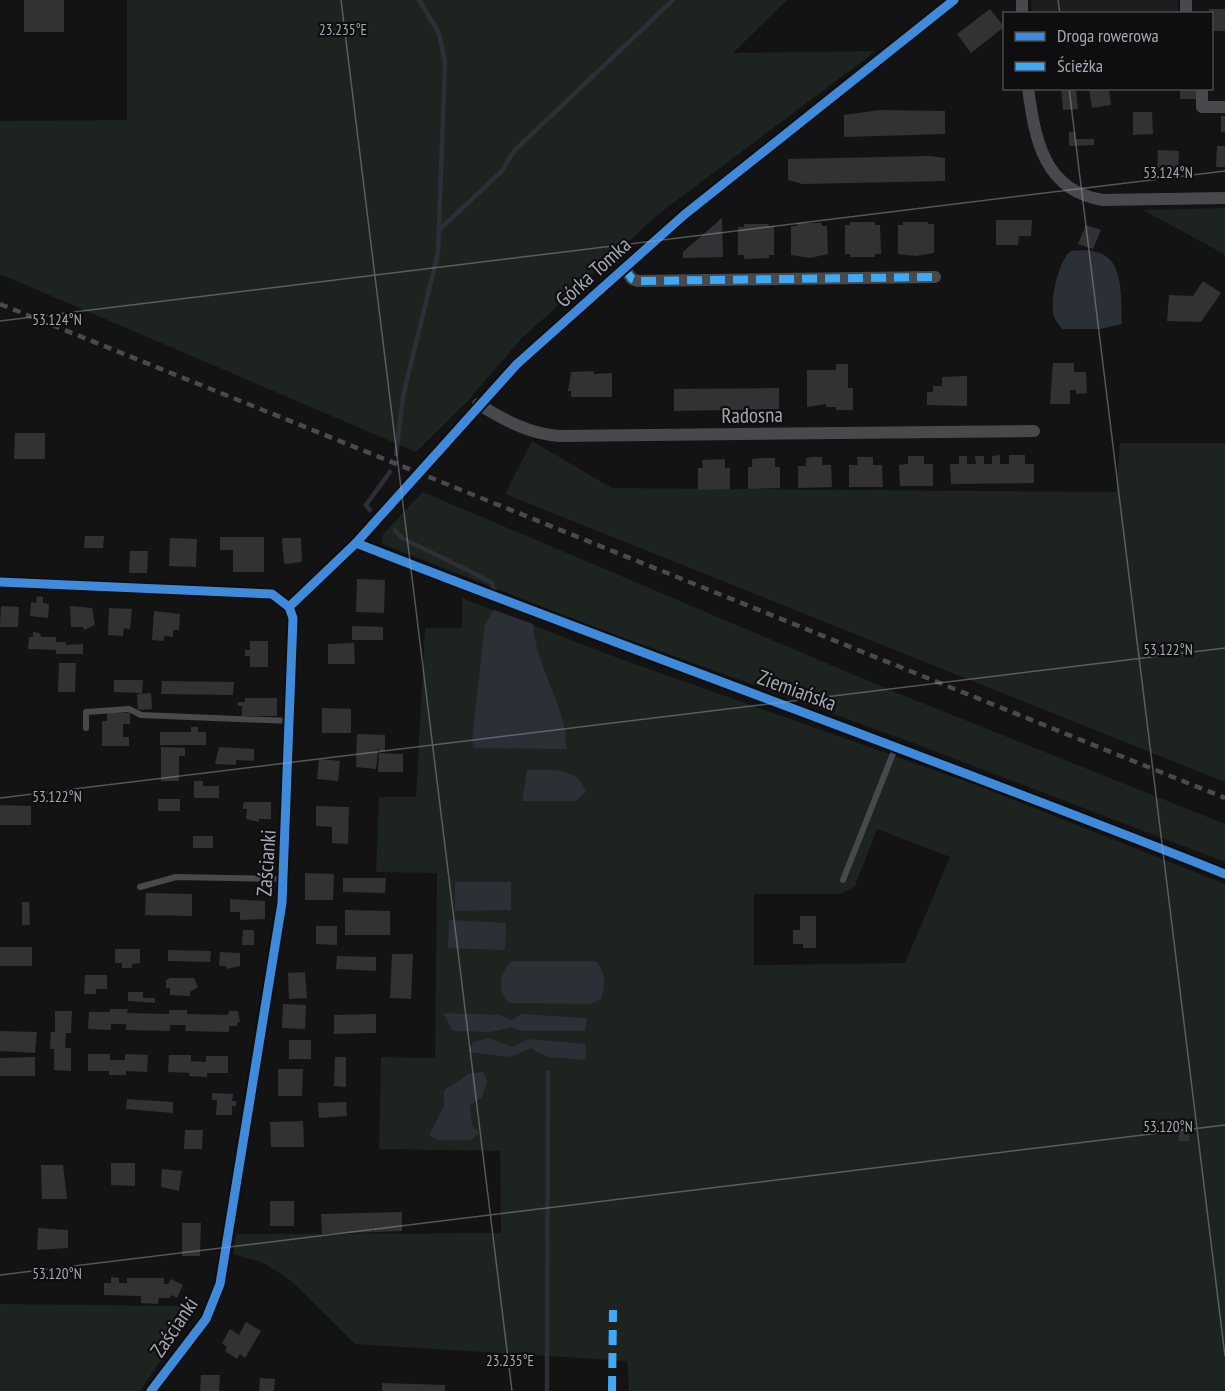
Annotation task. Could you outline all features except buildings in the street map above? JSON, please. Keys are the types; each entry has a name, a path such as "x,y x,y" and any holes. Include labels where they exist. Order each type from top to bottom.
{"street":[{"name":"Górka Tomka","path":"289,607 356,543 478,404 517,364 684,215 954,0"},
{"path":"1028,90 1045,159 1052,174 1068,188 1086,197 1103,200 1225,198"},
{"path":"1202,90 1202,107 1225,107"},
{"path":"624,268 632,279 638,281 935,277"},
{"name":"Radosna","path":"478,404 518,427 540,435 560,436 1034,431"},
{"name":"Ziemiańska","path":"356,543 545,617 896,746 1225,874"},
{"path":"0,582 272,594 289,607"},
{"name":"Zaścianki","path":"151,1391 206,1319 220,1284 284,879 294,630 289,607"}],"lane":[{"path":"86,728 86,712 129,709 141,715 291,722"},
{"path":"843,880 896,746"},
{"path":"140,887 176,877 284,879"}],"shaded area":[{"path":"127,0 787,0 733,53 876,51 660,213 521,339 466,403 416,452 0,274 0,121 127,120"},
{"path":"1031,0 1178,0 1178,12 1032,12"},
{"path":"1225,208 1225,258 1224,254 1143,210"},
{"path":"1071,251 1102,254 1111,261 1119,281 1122,324 1100,329 1062,329 1054,317 1054,292 1059,271"},
{"path":"532,441 612,488 1116,492 1120,443 1225,443 1225,782 505,494"},
{"path":"423,492 892,691 1225,824 1225,862 908,741 602,630 382,544 383,534"},
{"path":"462,598 618,658 979,786 1225,884 1225,1391 629,1391 627,1361 355,1344 291,1281 264,1263 233,1254 236,1234 501,1233 500,1151 379,1149 381,1057 435,1058 437,873 376,872 379,797 416,797 425,628 462,628","holes":["527,770 551,770 522,801 522,800","877,829 950,857 905,963 754,965 754,894 841,894 855,886"]},
{"path":"494,610 533,624 535,641 562,718 566,749 474,748 472,740 485,624"},
{"path":"527,770 562,771 576,778 586,792 576,801 522,801"},
{"path":"455,882 511,882 511,910 455,911"},
{"path":"449,920 506,923 505,950 448,948"},
{"path":"512,961 595,961 604,978 601,999 591,1004 509,1003 503,993 501,982 504,971"},
{"path":"443,1013 499,1015 512,1020 521,1014 587,1018 585,1031 521,1031 512,1027 491,1032 453,1031"},
{"path":"488,1038 513,1047 527,1039 585,1044 586,1060 548,1057 531,1048 510,1057 468,1052 473,1042"},
{"path":"483,1072 487,1081 482,1097 470,1105 472,1125 479,1133 472,1140 438,1140 429,1135 444,1106 444,1091 467,1074"},
{"path":"0,1304 198,1306 140,1391 0,1391"}],"waterway":[{"path":"396,454 403,396 438,253 445,62 439,33 419,0"},
{"path":"440,229 501,172 514,151 673,0"},
{"path":"370,510 366,505 390,472"},
{"path":"395,530 402,538 491,582 495,591"},
{"path":"547,1391 548,1072"}],"railway":[{"path":"0,304 1225,798"}],"marked path":[{"path":"624,268 632,279 638,281 935,277"},
{"path":"612,1391 613,1310"}],"cycle path":[{"path":"289,607 356,543 517,364 684,215 954,0"},
{"path":"356,543 1225,874"},
{"path":"0,582 272,594 289,607 293,618 282,903 220,1284 206,1319 151,1391"}]}
